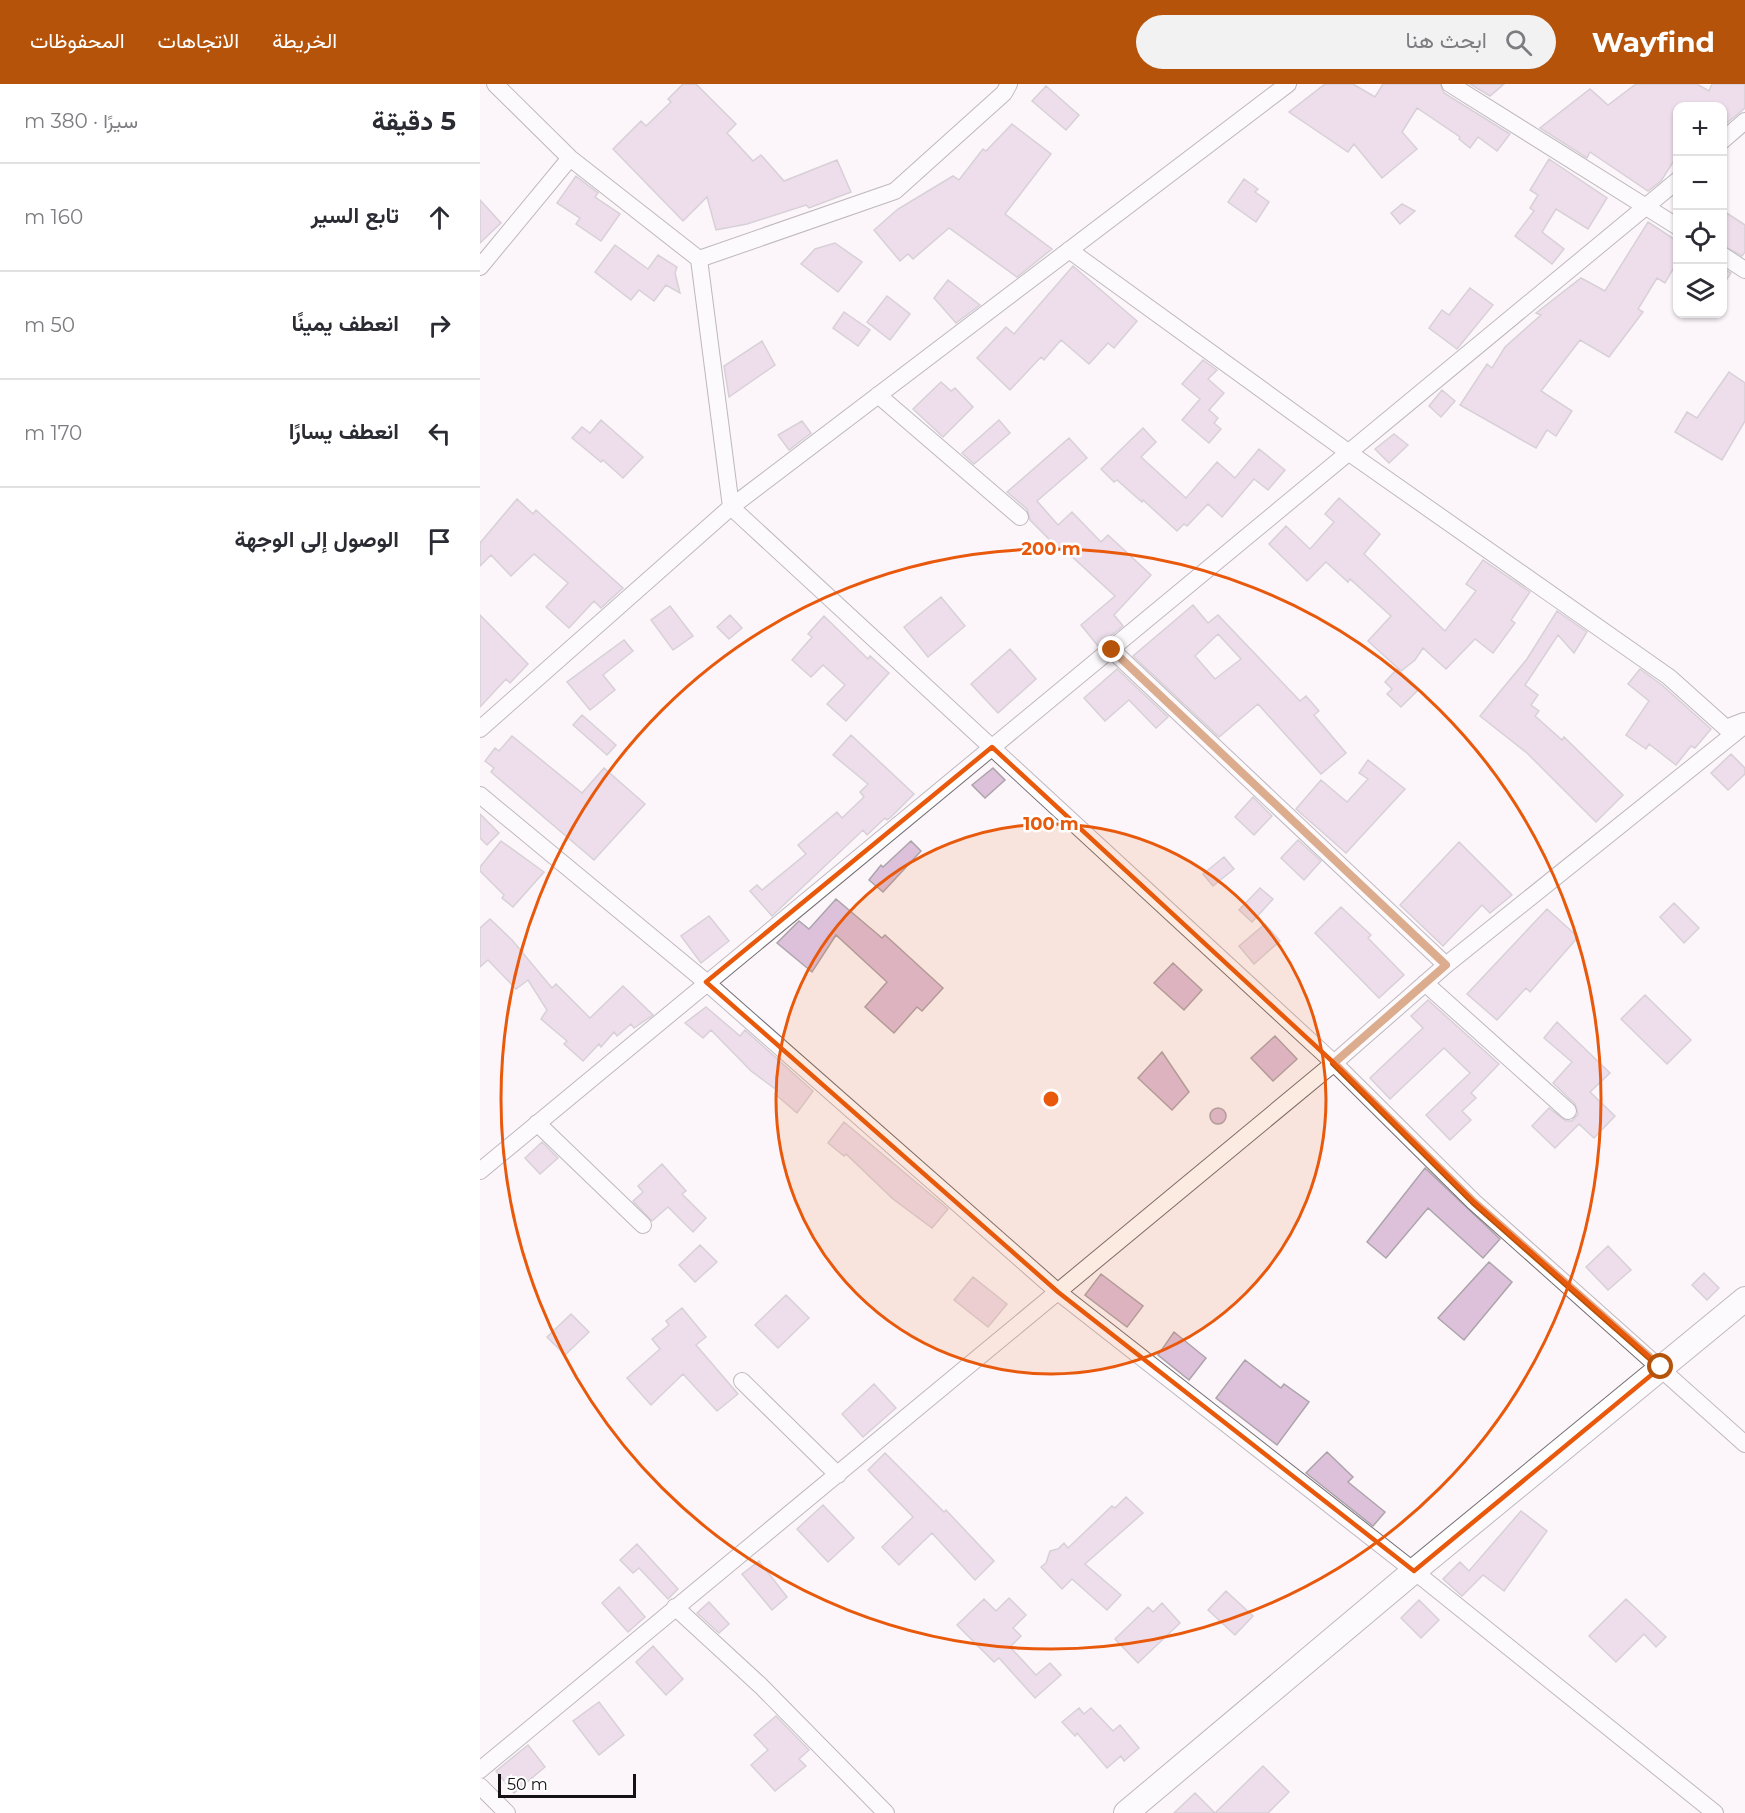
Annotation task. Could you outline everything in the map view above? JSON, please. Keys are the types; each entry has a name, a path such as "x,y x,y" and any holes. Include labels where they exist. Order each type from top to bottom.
{"main road":[{"path":"1126,1813 1414,1570 1745,1299"}],"street":[{"path":"495,84 570,158 699,259 731,507 1334,1063 1474,1202 1745,1444"},
{"path":"699,259 895,191 1004,93 1009,84"},
{"path":"480,729 731,507 1288,84"},
{"path":"1450,84 1673,224"},
{"path":"1727,137 1745,121"},
{"path":"480,267 570,158"},
{"path":"480,1171 1673,183"},
{"path":"1070,250 1348,452 1669,677 1726,728 1745,723"},
{"path":"1727,258 1745,270"},
{"path":"878,395 1020,517"},
{"path":"1112,650 1446,965"},
{"path":"480,1770 1334,1063 1446,965 1745,723"},
{"path":"480,795 706,982 1058,1292 1414,1570 1715,1813"},
{"path":"1425,983 1568,1111"},
{"path":"537,1123 643,1225"},
{"path":"742,1381 837,1475"},
{"path":"675,1607 760,1686 886,1813"},
{"path":"480,1786 507,1813"}],"highlighted area":[{"path":"992,747 1334,1063 1474,1202 1661,1367 1414,1571 1058,1292 706,982"}],"building":[{"path":"683,84 696,84 736,124 727,133 753,161 761,155 784,181 837,160 851,192 809,208 806,205 747,224 716,230 707,197 683,221 613,149 641,121 646,126 671,102 668,99"},
{"path":"1325,84 1353,84 1375,97 1383,84 1440,84 1444,93 1510,134 1497,151 1478,137 1470,148 1459,139 1460,137 1417,108 1402,132 1417,149 1382,178 1354,144 1348,152 1289,112"},
{"path":"1470,84 1504,84 1490,96"},
{"path":"1636,84 1697,84 1709,91 1712,84 1745,84 1745,108 1727,123 1727,102 1673,102 1673,162 1661,181 1648,191 1590,152 1587,158 1540,128 1590,89 1608,105"},
{"path":"1046,86 1079,115 1066,130 1032,101"},
{"path":"1012,124 1051,154 1005,214 1052,249 1017,277 949,228 913,259 908,254 900,261 874,230 898,209 953,176 959,180 983,149 986,151"},
{"path":"1549,159 1607,198 1588,229 1556,209 1542,232 1564,249 1552,264 1515,236 1534,211 1530,208 1538,195 1530,190"},
{"path":"576,176 598,193 595,197 620,214 601,241 576,224 580,218 557,203"},
{"path":"1244,179 1258,189 1255,192 1269,202 1256,222 1228,202"},
{"path":"480,200 501,223 480,243"},
{"path":"1402,204 1415,211 1400,224 1391,213"},
{"path":"1727,213 1745,225 1745,252 1742,256 1727,248"},
{"path":"1648,222 1673,238 1673,269 1665,283 1657,278 1638,309 1643,312 1609,357 1580,340 1541,391 1572,411 1556,436 1547,430 1536,448 1460,405 1487,364 1492,368 1505,347 1541,315 1536,313 1581,278 1605,291"},
{"path":"835,243 862,262 838,292 801,264 815,249"},
{"path":"615,245 648,269 658,255 677,267 675,273 680,293 666,285 654,301 639,290 631,300 595,272"},
{"path":"1073,266 1137,321 1114,348 1108,343 1089,364 1061,340 1044,360 1041,357 1010,390 977,358 1006,327 1014,334"},
{"path":"948,280 980,305 956,323 934,298"},
{"path":"1470,288 1493,305 1457,349 1429,328 1442,310 1449,315"},
{"path":"887,296 910,314 890,340 867,322"},
{"path":"844,312 870,330 858,346 833,328"},
{"path":"762,341 775,365 729,397 724,366"},
{"path":"1203,360 1217,370 1208,379 1224,393 1209,410 1218,418 1214,423 1221,429 1209,443 1182,420 1200,399 1182,384"},
{"path":"1729,372 1745,383 1745,421 1722,460 1675,432 1687,412 1697,418"},
{"path":"941,382 951,391 955,388 973,407 943,437 913,409"},
{"path":"1442,390 1455,401 1441,417 1429,406"},
{"path":"601,420 643,457 623,478 603,460 601,462 572,438 582,427 590,433"},
{"path":"999,420 1010,433 974,464 962,453"},
{"path":"802,421 811,433 789,450 778,435"},
{"path":"1143,428 1156,442 1141,457 1186,498 1217,462 1235,478 1259,449 1285,470 1268,490 1254,479 1222,517 1208,504 1187,526 1184,524 1177,531 1143,500 1142,502 1117,480 1114,482 1101,469"},
{"path":"1394,434 1408,445 1389,463 1375,449"},
{"path":"1069,438 1087,458 1037,501 1058,525 1072,512 1101,542 1108,535 1151,575 1114,615 1123,626 1098,646 1081,625 1115,596 1069,554 1066,556 1030,520 1027,509 1007,492"},
{"path":"1339,498 1380,534 1364,554 1445,631 1476,591 1466,584 1483,560 1530,592 1511,620 1515,623 1493,653 1475,639 1446,669 1423,648 1415,660 1401,671 1368,641 1391,616 1350,579 1348,582 1326,562 1307,581 1269,544 1286,526 1310,549 1334,522 1325,514"},
{"path":"517,499 533,514 536,510 623,588 601,608 594,601 569,628 546,607 568,583 534,554 511,576 491,555 480,566 480,543"},
{"path":"941,597 965,626 928,657 904,627"},
{"path":"1193,605 1208,623 1218,615 1300,701 1306,696 1319,711 1314,715 1346,753 1321,774 1258,704 1219,737 1133,656","holes":["1218,634 1241,659 1215,679 1195,656"]},
{"path":"670,606 693,636 673,650 651,620"},
{"path":"1557,611 1587,632 1574,653 1558,635 1525,685 1538,695 1531,705 1539,711 1535,716 1562,740 1564,737 1623,795 1596,822 1527,753 1480,716 1527,659"},
{"path":"480,615 528,664 510,683 506,679 480,707"},
{"path":"730,615 742,628 729,639 717,627"},
{"path":"824,616 868,659 870,656 889,673 846,721 827,704 845,685 823,665 811,677 792,660 812,637 808,634"},
{"path":"624,640 633,651 603,675 615,690 590,710 567,682"},
{"path":"1010,649 1036,679 998,713 971,684"},
{"path":"1117,669 1168,717 1156,728 1129,700 1105,721 1084,698"},
{"path":"1397,669 1419,689 1401,707 1387,694 1392,689 1385,682"},
{"path":"1640,669 1662,685 1711,729 1695,748 1691,746 1676,765 1649,744 1646,749 1626,735 1649,701 1628,684"},
{"path":"582,715 616,745 607,755 573,725"},
{"path":"851,735 914,794 891,817 887,820 885,818 867,835 863,830 772,916 750,891 757,885 762,890 806,854 798,845 837,812 842,818 864,797 860,792 868,784 833,755"},
{"path":"512,736 582,793 604,768 645,804 594,860 491,772 494,768 485,761 495,748 499,751"},
{"path":"1731,754 1745,768 1745,774 1728,790 1711,773"},
{"path":"1368,760 1405,789 1346,853 1296,809 1321,780 1347,802 1368,779 1359,773"},
{"path":"993,768 1005,780 985,798 972,785"},
{"path":"1253,797 1272,816 1254,835 1235,817"},
{"path":"480,814 499,833 487,845 480,838"},
{"path":"1298,840 1321,861 1304,880 1281,858"},
{"path":"501,841 544,872 513,907 502,898 504,895 480,871 480,867"},
{"path":"911,841 921,851 883,892 869,880 881,865 883,867"},
{"path":"1459,842 1512,895 1490,913 1482,905 1443,946 1400,905"},
{"path":"1224,857 1234,869 1213,886 1203,874"},
{"path":"1260,888 1273,899 1252,922 1239,910"},
{"path":"836,899 882,938 885,935 943,988 922,1011 917,1007 894,1033 865,1007 887,982 836,935 812,972 777,943 799,921 809,929"},
{"path":"1674,903 1699,928 1684,943 1660,917"},
{"path":"1341,907 1371,935 1368,938 1404,975 1379,998 1315,933"},
{"path":"1547,909 1578,937 1530,992 1526,988 1497,1020 1467,994"},
{"path":"709,916 729,941 701,963 681,936"},
{"path":"490,919 512,940 552,988 556,984 590,1018 623,986 653,1015 634,1028 631,1024 617,1036 614,1032 601,1047 599,1044 583,1061 564,1044 567,1041 541,1019 547,1010 528,980 516,989 488,960 480,967 480,928"},
{"path":"1265,924 1280,941 1254,964 1239,946"},
{"path":"1173,963 1202,990 1184,1010 1154,983"},
{"path":"1645,995 1691,1040 1667,1064 1621,1019"},
{"path":"1428,1000 1499,1064 1471,1093 1476,1098 1462,1111 1471,1120 1450,1140 1426,1115 1470,1073 1444,1048 1390,1099 1370,1078 1423,1028 1411,1016"},
{"path":"706,1007 740,1036 745,1030 813,1091 797,1113 775,1094 778,1091 751,1071 711,1030 703,1038 685,1023"},
{"path":"1557,1022 1610,1073 1590,1092 1615,1116 1594,1138 1579,1124 1555,1148 1532,1126 1549,1108 1566,1121 1572,1121 1578,1114 1575,1104 1553,1083 1572,1062 1544,1038"},
{"path":"1275,1036 1297,1059 1273,1081 1251,1058"},
{"path":"1162,1052 1189,1092 1172,1110 1138,1078"},
{"path":"1218,1108 1226,1116 1218,1124 1210,1116"},
{"path":"844,1122 948,1209 932,1228 893,1199 846,1154 844,1156 828,1143"},
{"path":"542,1142 558,1158 540,1174 525,1158"},
{"path":"662,1164 686,1191 682,1194 706,1218 693,1232 668,1207 652,1221 633,1201 643,1192 638,1186"},
{"path":"1425,1168 1500,1239 1483,1258 1428,1208 1386,1258 1367,1242"},
{"path":"700,1245 717,1262 695,1282 679,1265"},
{"path":"1608,1246 1631,1270 1608,1290 1586,1267"},
{"path":"1489,1262 1512,1282 1464,1340 1438,1318"},
{"path":"1704,1273 1719,1288 1707,1300 1692,1285"},
{"path":"1101,1274 1143,1306 1127,1327 1085,1295"},
{"path":"973,1277 1007,1304 988,1327 954,1300"},
{"path":"786,1295 809,1318 778,1348 755,1325"},
{"path":"682,1308 706,1337 696,1345 738,1394 717,1411 683,1374 651,1405 627,1378 660,1349 652,1339 669,1325 666,1321"},
{"path":"571,1314 589,1332 565,1355 547,1337"},
{"path":"1174,1332 1206,1358 1189,1380 1158,1355"},
{"path":"1245,1360 1281,1388 1284,1384 1309,1402 1277,1445 1216,1398"},
{"path":"874,1384 896,1408 863,1437 842,1414"},
{"path":"1327,1452 1353,1477 1348,1482 1385,1512 1373,1526 1306,1473"},
{"path":"885,1453 944,1512 946,1510 994,1561 975,1580 932,1533 899,1565 882,1547 913,1517 868,1470"},
{"path":"1126,1497 1143,1513 1085,1564 1121,1595 1107,1610 1072,1579 1062,1589 1041,1567 1046,1563 1050,1551 1058,1549 1064,1543 1068,1548 1112,1506 1115,1508"},
{"path":"823,1505 854,1538 828,1562 797,1529"},
{"path":"1521,1511 1547,1531 1504,1591 1483,1575 1462,1596 1443,1579 1460,1562 1469,1571"},
{"path":"637,1544 678,1589 668,1599 639,1568 633,1573 620,1560"},
{"path":"759,1561 787,1597 772,1610 742,1574"},
{"path":"619,1587 645,1617 628,1632 602,1603"},
{"path":"1226,1591 1253,1616 1235,1635 1208,1610"},
{"path":"1009,1598 1026,1615 1013,1628 1021,1636 1010,1647 1036,1675 1050,1663 1061,1675 1035,1698 999,1658 994,1662 957,1625 984,1599 996,1611"},
{"path":"1626,1599 1666,1637 1656,1647 1644,1634 1616,1662 1589,1636"},
{"path":"1419,1600 1439,1620 1421,1638 1401,1618"},
{"path":"709,1602 729,1624 719,1633 697,1613"},
{"path":"1162,1603 1180,1623 1138,1663 1115,1639 1148,1607 1153,1612"},
{"path":"653,1646 683,1679 666,1695 636,1662"},
{"path":"599,1702 624,1735 599,1755 573,1721"},
{"path":"1079,1708 1084,1714 1091,1708 1113,1731 1120,1725 1139,1748 1124,1761 1121,1756 1107,1768 1077,1733 1075,1736 1062,1722"},
{"path":"776,1716 809,1750 799,1759 806,1766 775,1791 751,1765 768,1750 754,1735"},
{"path":"528,1745 545,1767 514,1793 496,1771"},
{"path":"1263,1766 1289,1792 1268,1813 1215,1813"},
{"path":"1195,1793 1215,1813 1174,1813"}],"route":[{"path":"1112,650 1446,965 1334,1063 1474,1202 1661,1367"}]}
